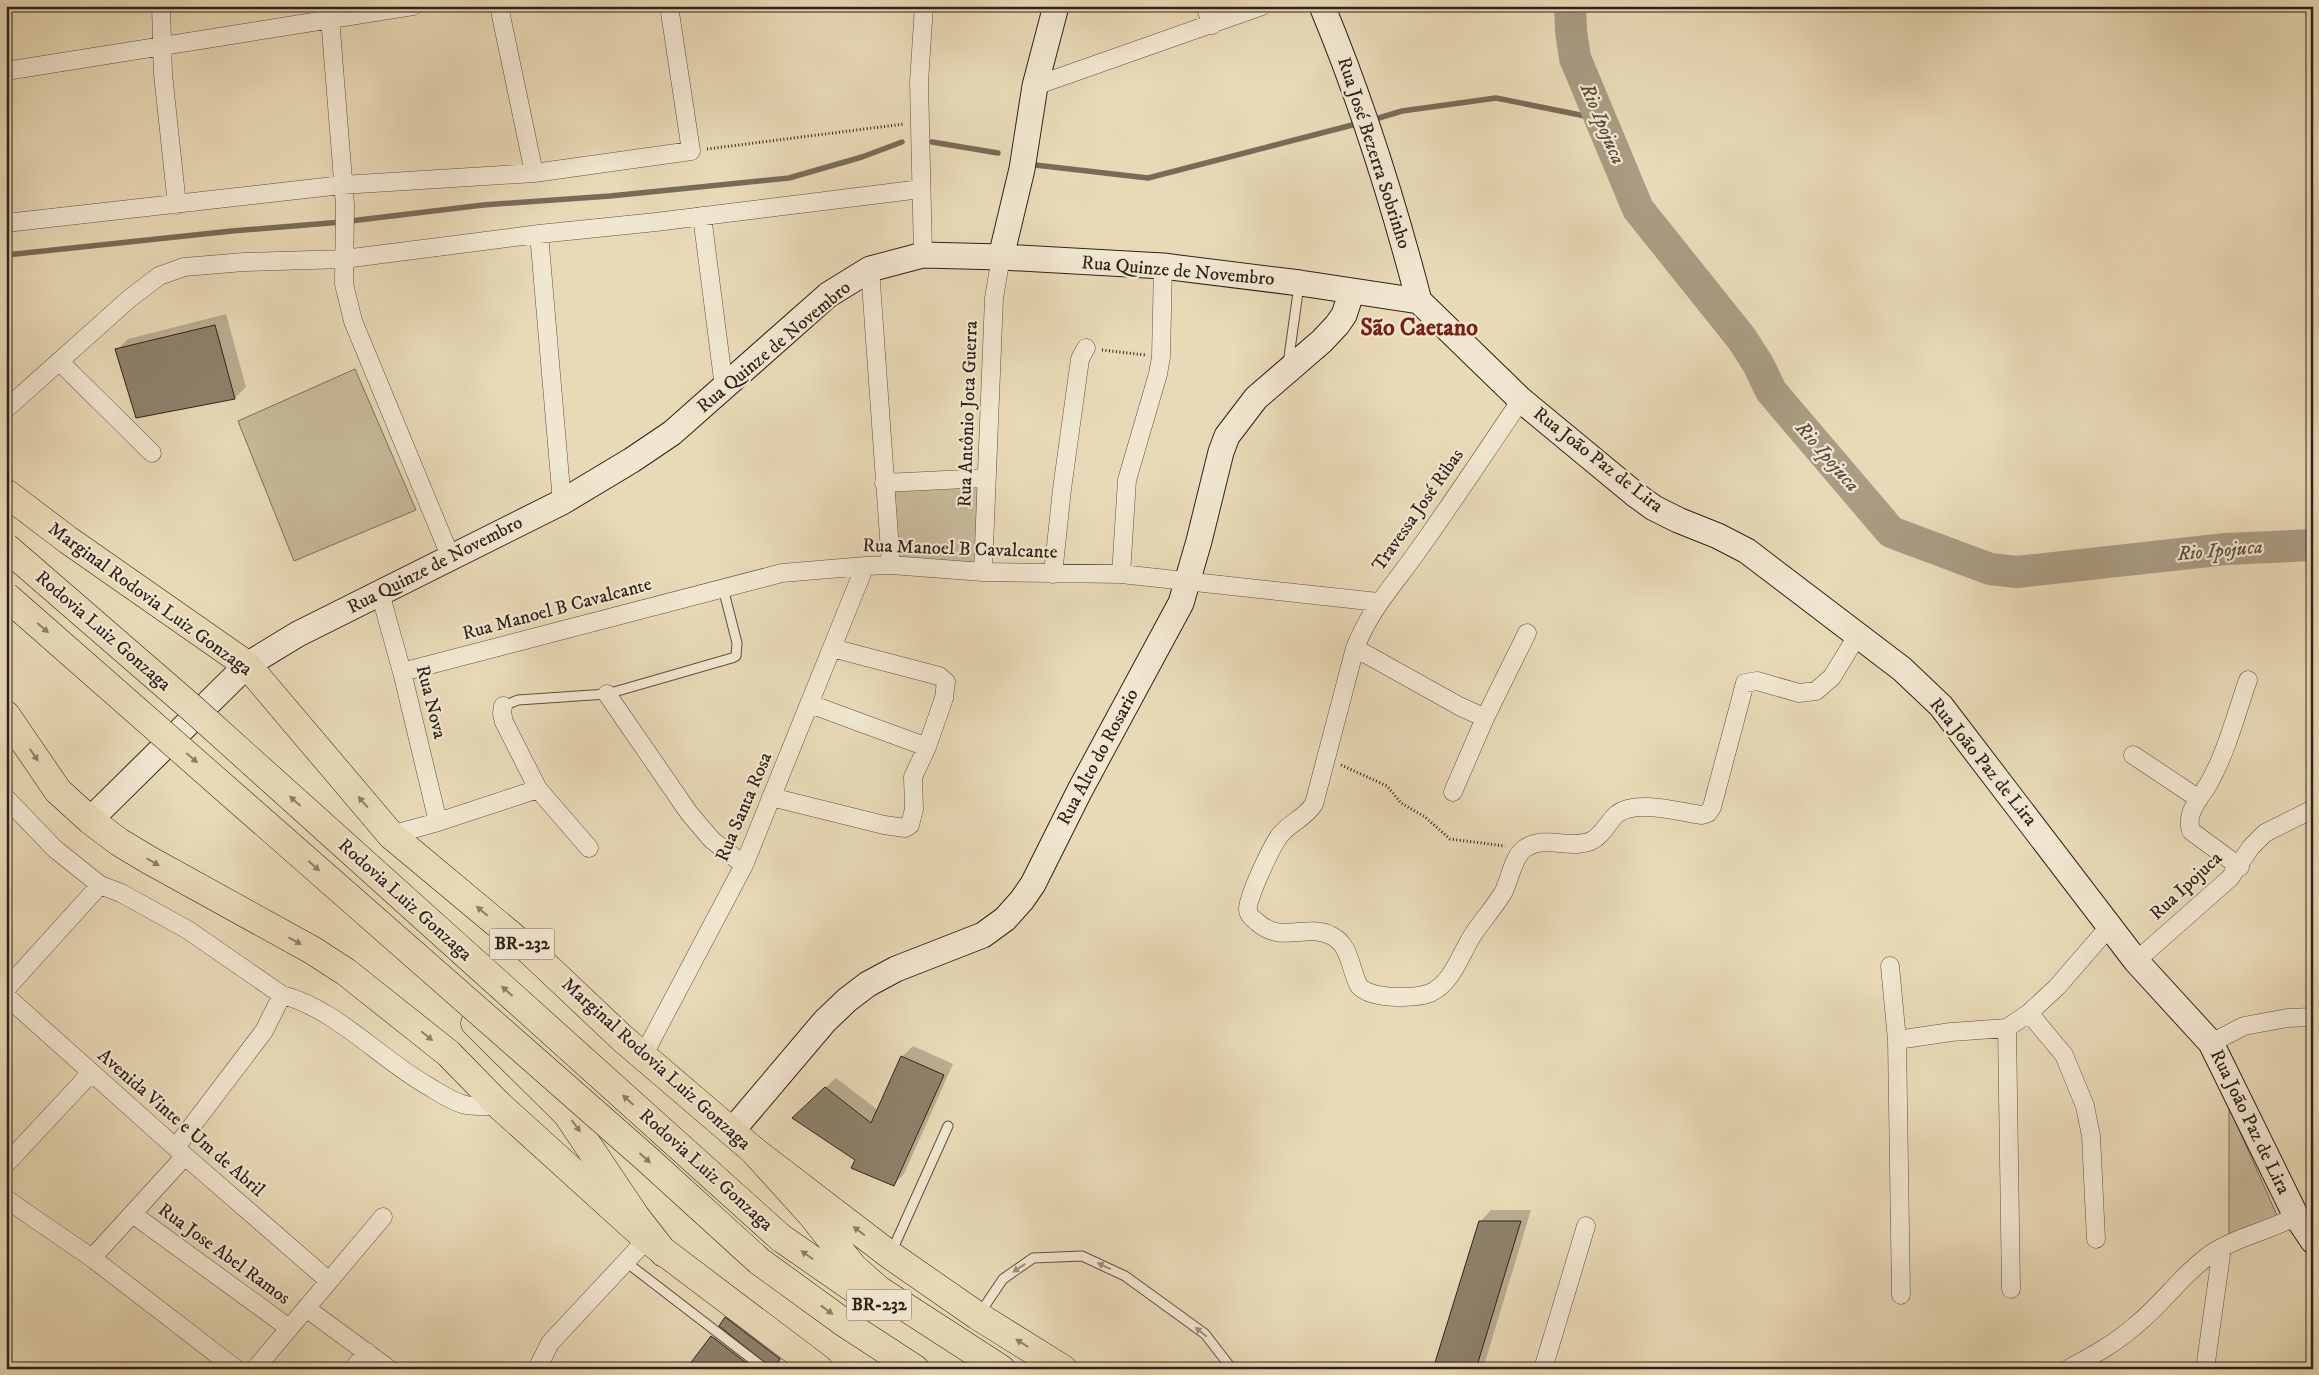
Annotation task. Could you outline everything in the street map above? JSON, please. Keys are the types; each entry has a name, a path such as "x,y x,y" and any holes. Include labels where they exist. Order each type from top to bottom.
{"main road":[{"name":"Marginal Rodovia Luiz Gonzaga","path":"6,493 68,540 247,665 391,835 530,951 643,1056 752,1150 890,1255 978,1316 1063,1369"},
{"name":"Rodovia Luiz Gonzaga","path":"6,547 208,723 781,1238 882,1308 979,1369"},
{"name":"Rodovia Luiz Gonzaga","path":"6,596 410,951 759,1262 843,1322 914,1369"},
{"path":"6,715 58,791 90,820 119,842 149,860 312,950 346,972 448,1053 500,1106 656,1246 819,1369"},
{"path":"410,951 474,1022 567,1114 656,1246"},
{"path":"752,1150 811,1214 853,1267 879,1290 1001,1369"}],"street":[{"path":"161,6 161,46 177,205"},
{"path":"6,71 413,6"},
{"path":"499,6 534,173"},
{"path":"6,223 342,185 534,173 691,152 669,6"},
{"path":"923,255 919,82 924,6"},
{"path":"1001,257 1022,169 1035,86 1056,6"},
{"path":"1205,6 1212,25"},
{"path":"1035,86 1262,6"},
{"name":"Rua José Bezerra Sobrinho","path":"1322,6 1354,88 1399,223 1419,302"},
{"path":"330,18 345,204 344,284 353,321 451,558"},
{"path":"6,409 129,299 159,276 184,267 539,234 921,189"},
{"path":"702,216 724,387"},
{"path":"539,234 562,502"},
{"name":"Rua Quinze de Novembro","path":"90,820 247,665 298,634 562,502 632,460 672,433 828,295 870,269 923,255 1001,257 1163,266 1300,283 1419,302"},
{"name":"Rua Antônio Jota Guerra","path":"983,572 994,298 1001,257"},
{"path":"1120,574 1127,480 1158,374 1161,357 1163,266"},
{"path":"870,269 891,565"},
{"name":"Rua Alto do Rosario","path":"731,1132 825,1021 847,1000 868,984 896,969 983,935 1005,919 1016,906 1032,884 1125,705 1170,624 1188,581 1220,452 1227,436 1256,398 1322,341 1337,325 1344,315 1352,291"},
{"name":"Rua João Paz de Lira","path":"1419,302 1521,400 1654,508 1748,551 1902,669 1941,706 2136,961 2211,1043 2296,1216 2313,1241"},
{"path":"1053,574 1062,489 1080,359 1086,348"},
{"path":"59,361 152,453"},
{"name":"Travessa José Ribas","path":"1521,400 1416,553 1378,602 1364,624 1355,648 1314,804 1302,819 1280,834 1255,887 1247,909 1249,915 1263,928 1272,932 1289,934 1326,932 1336,938 1343,947 1359,986 1366,991 1399,997 1427,994 1438,989 1448,978 1473,934 1503,892 1518,856 1524,850"},
{"path":"884,483 986,478"},
{"name":"Rua Manoel B Cavalcante","path":"402,672 782,572 865,566 891,565 983,572 1120,574 1378,602"},
{"name":"Rua Santa Rosa","path":"643,1056 744,865 865,566"},
{"name":"Rua Nova","path":"380,593 402,672 438,822"},
{"path":"1453,792 1485,718 1527,633"},
{"path":"1524,850 1547,842 1581,844 1593,840 1620,812 1630,807 1650,807 1702,815 1708,813 1712,807 1745,683 1750,681 1799,692 1816,691 1832,677 1857,636"},
{"path":"771,797 884,825 905,828 910,825 913,818 913,777 927,747 944,698 946,682 939,676 832,648"},
{"path":"1355,648 1459,706 1485,718"},
{"path":"2240,867 2191,831 2189,824 2191,812 2221,756 2248,680"},
{"path":"607,694 689,813 712,840 744,865"},
{"path":"810,704 927,747"},
{"path":"503,706 504,722 538,789 589,848"},
{"path":"2133,755 2199,799"},
{"path":"391,835 438,822 538,789"},
{"path":"6,798 55,849 100,885 121,893 188,930 282,995 297,998 316,1008 409,1076 453,1101 467,1105 500,1106"},
{"name":"Rua Ipojuca","path":"2136,961 2230,878 2240,867 2251,847 2265,833 2313,809"},
{"path":"6,989 100,885"},
{"path":"1897,1040 1951,1032 2007,1028 2029,1013 2057,987 2109,927"},
{"path":"1890,966 1897,1040 1901,1296"},
{"path":"92,1258 134,1215 181,1152 264,1031 282,995"},
{"name":"Avenida Vinte e Um de Abril","path":"6,996 91,1073 329,1280"},
{"path":"2029,1013 2064,1055 2085,1106 2091,1136 2096,1239"},
{"path":"2211,1043 2244,1026 2287,1018 2313,1017"},
{"path":"2007,1028 2011,1288"},
{"path":"6,1164 91,1073"},
{"path":"6,1199 92,1258 236,1369"},
{"name":"Rua Jose Abel Ramos","path":"134,1215 289,1328"},
{"path":"2068,1369 2099,1352 2137,1325 2186,1275 2222,1248 2280,1225 2296,1216"},
{"path":"255,1369 383,1217"},
{"path":"1543,1369 1586,1226"},
{"path":"537,1369 550,1343 626,1262 656,1246"},
{"path":"2205,1369 2222,1248"},
{"path":"306,1308 389,1369"},
{"path":"353,1369 367,1352"}],"lane":[{"path":"1287,370 1300,283"},
{"path":"503,706 518,700 607,694 736,656 737,643 723,588"},
{"path":"890,1255 948,1126"},
{"path":"978,1316 1003,1278 1033,1258 1082,1256 1125,1276 1205,1334 1232,1369"},
{"path":"626,1262 765,1369"}],"path":[{"path":"691,152 920,122"},
{"path":"1086,348 1161,357"},
{"path":"1326,760 1368,776 1387,786 1401,803 1425,818 1450,838 1524,850"}],"shaded area":[{"path":"355,369 416,510 294,561 238,421"},
{"path":"983,485 979,567 895,562 890,491"},
{"path":"2229,1107 2279,1220 2229,1235"}],"building":[{"path":"215,325 235,399 136,418 115,349"},
{"path":"901,1056 944,1075 894,1186 851,1168 855,1160 792,1118 825,1087 871,1123"},
{"path":"1479,1221 1521,1221 1476,1369 1433,1369"},
{"path":"725,1317 780,1359 773,1369 719,1326"},
{"path":"711,1336 754,1369 686,1369"}],"waterway":[{"name":"Rio Ipojuca","path":"1570,6 1575,58 1638,209 1742,339 1758,364 1771,391 1891,532 1990,569 2017,572 2226,549 2313,545"},
{"path":"1372,120 1402,111 1496,98 1600,119"},
{"path":"1035,165 1148,178 1360,123"},
{"path":"6,255 232,231 342,222 483,205 610,196 789,178 862,157 902,142"},
{"path":"932,142 998,153"}],"district":[{"name":"São Caetano","path":"1419,328"}]}
